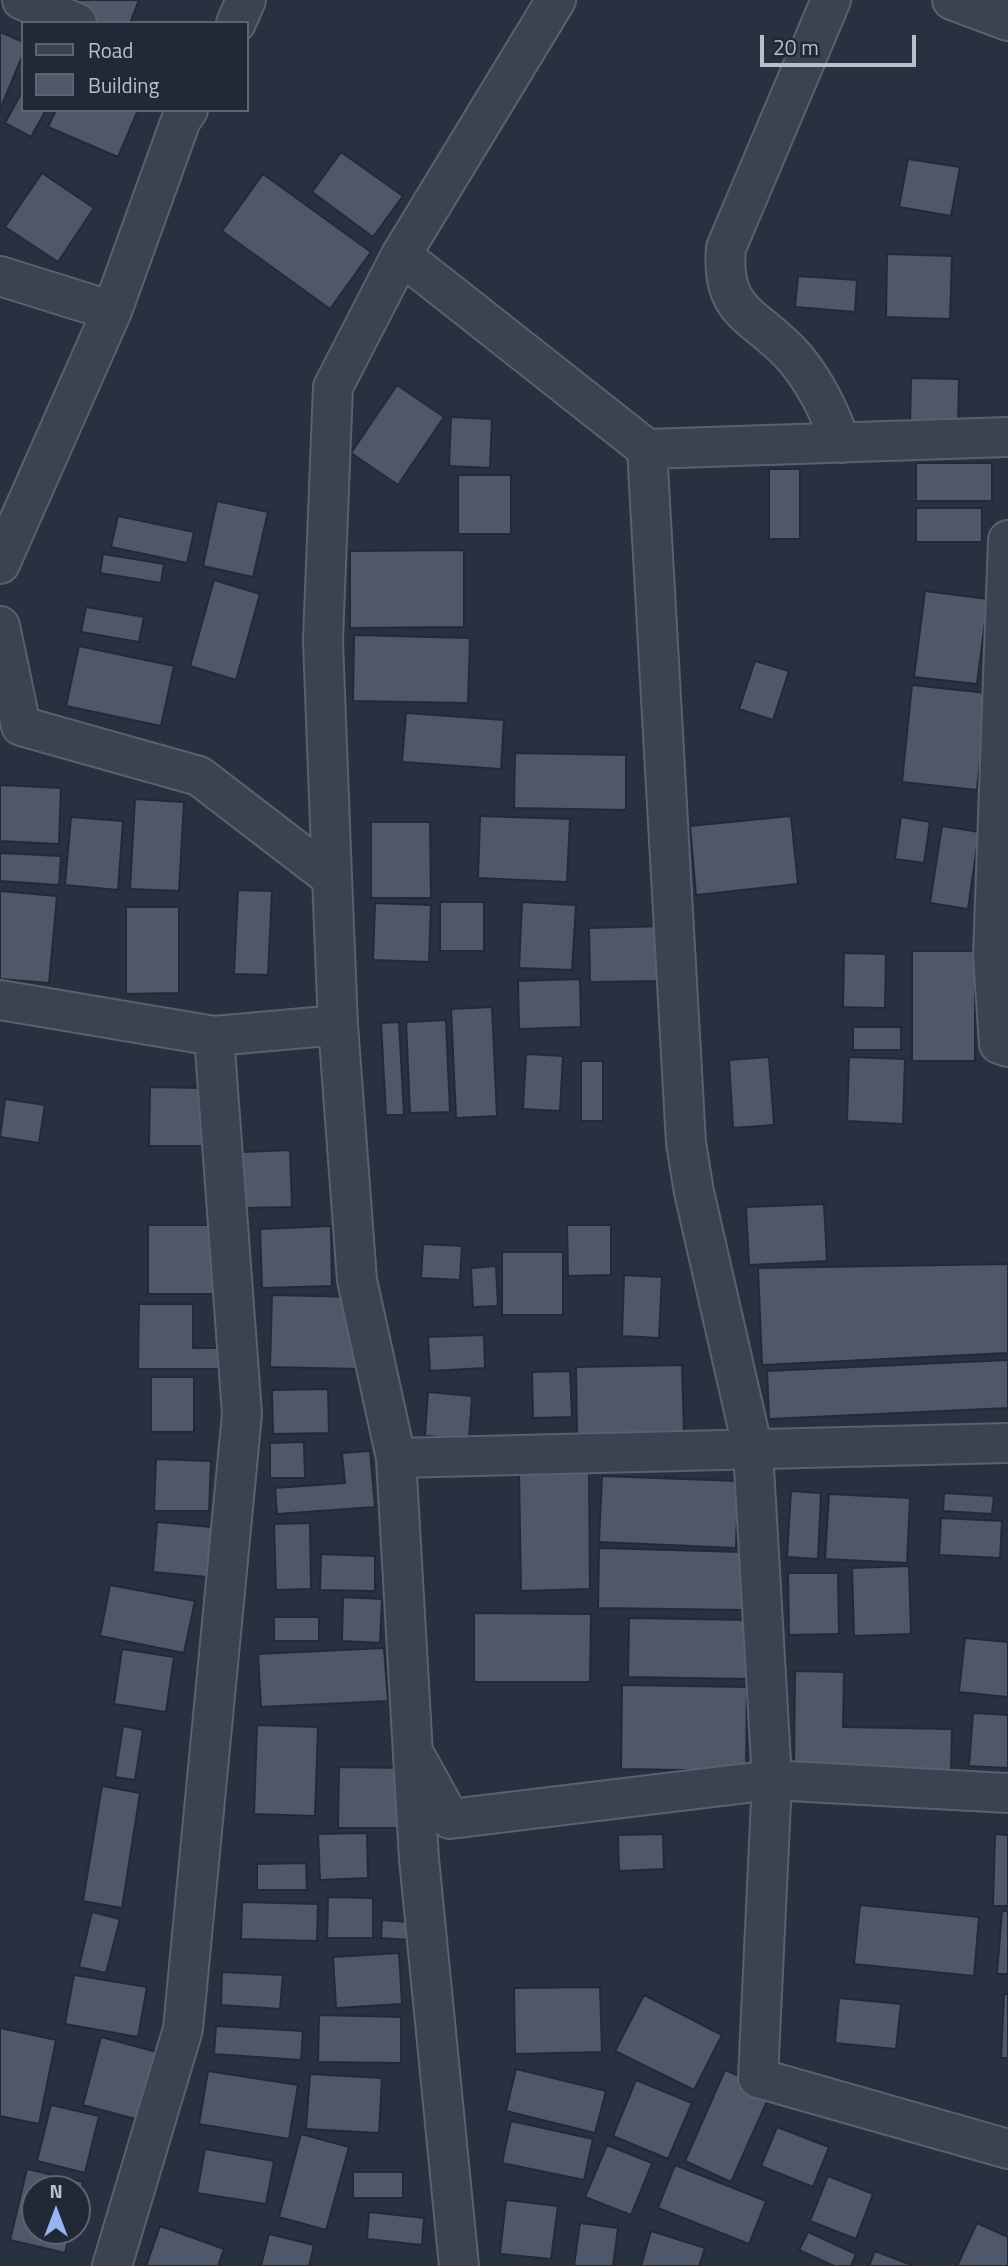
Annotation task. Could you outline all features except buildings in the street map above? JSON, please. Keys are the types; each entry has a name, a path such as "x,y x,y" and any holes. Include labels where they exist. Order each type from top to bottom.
{"street":[{"path":"22,0 71,21"},
{"path":"237,21 246,0"},
{"path":"459,2266 411,1748 396,1458 357,1280 338,1025 323,640 333,387 401,255 556,0"},
{"path":"831,0 726,248 724,274 731,297 793,356 817,386 841,443"},
{"path":"952,0 1008,21"},
{"path":"0,564 112,311 181,120 187,112"},
{"path":"401,255 647,449 1008,437"},
{"path":"0,276 112,311"},
{"path":"647,449 686,1143 694,1192 753,1450 772,1780 758,2078 1008,2149"},
{"path":"1008,540 1003,840 993,956 999,1044 1008,1047"},
{"path":"0,626 21,726 199,776 332,877"},
{"path":"0,1000 214,1036 338,1025"},
{"path":"112,2266 183,2029 242,1414 214,1036"},
{"path":"396,1458 1008,1443"},
{"path":"411,1748 450,1819 772,1780 1008,1793"}]}
